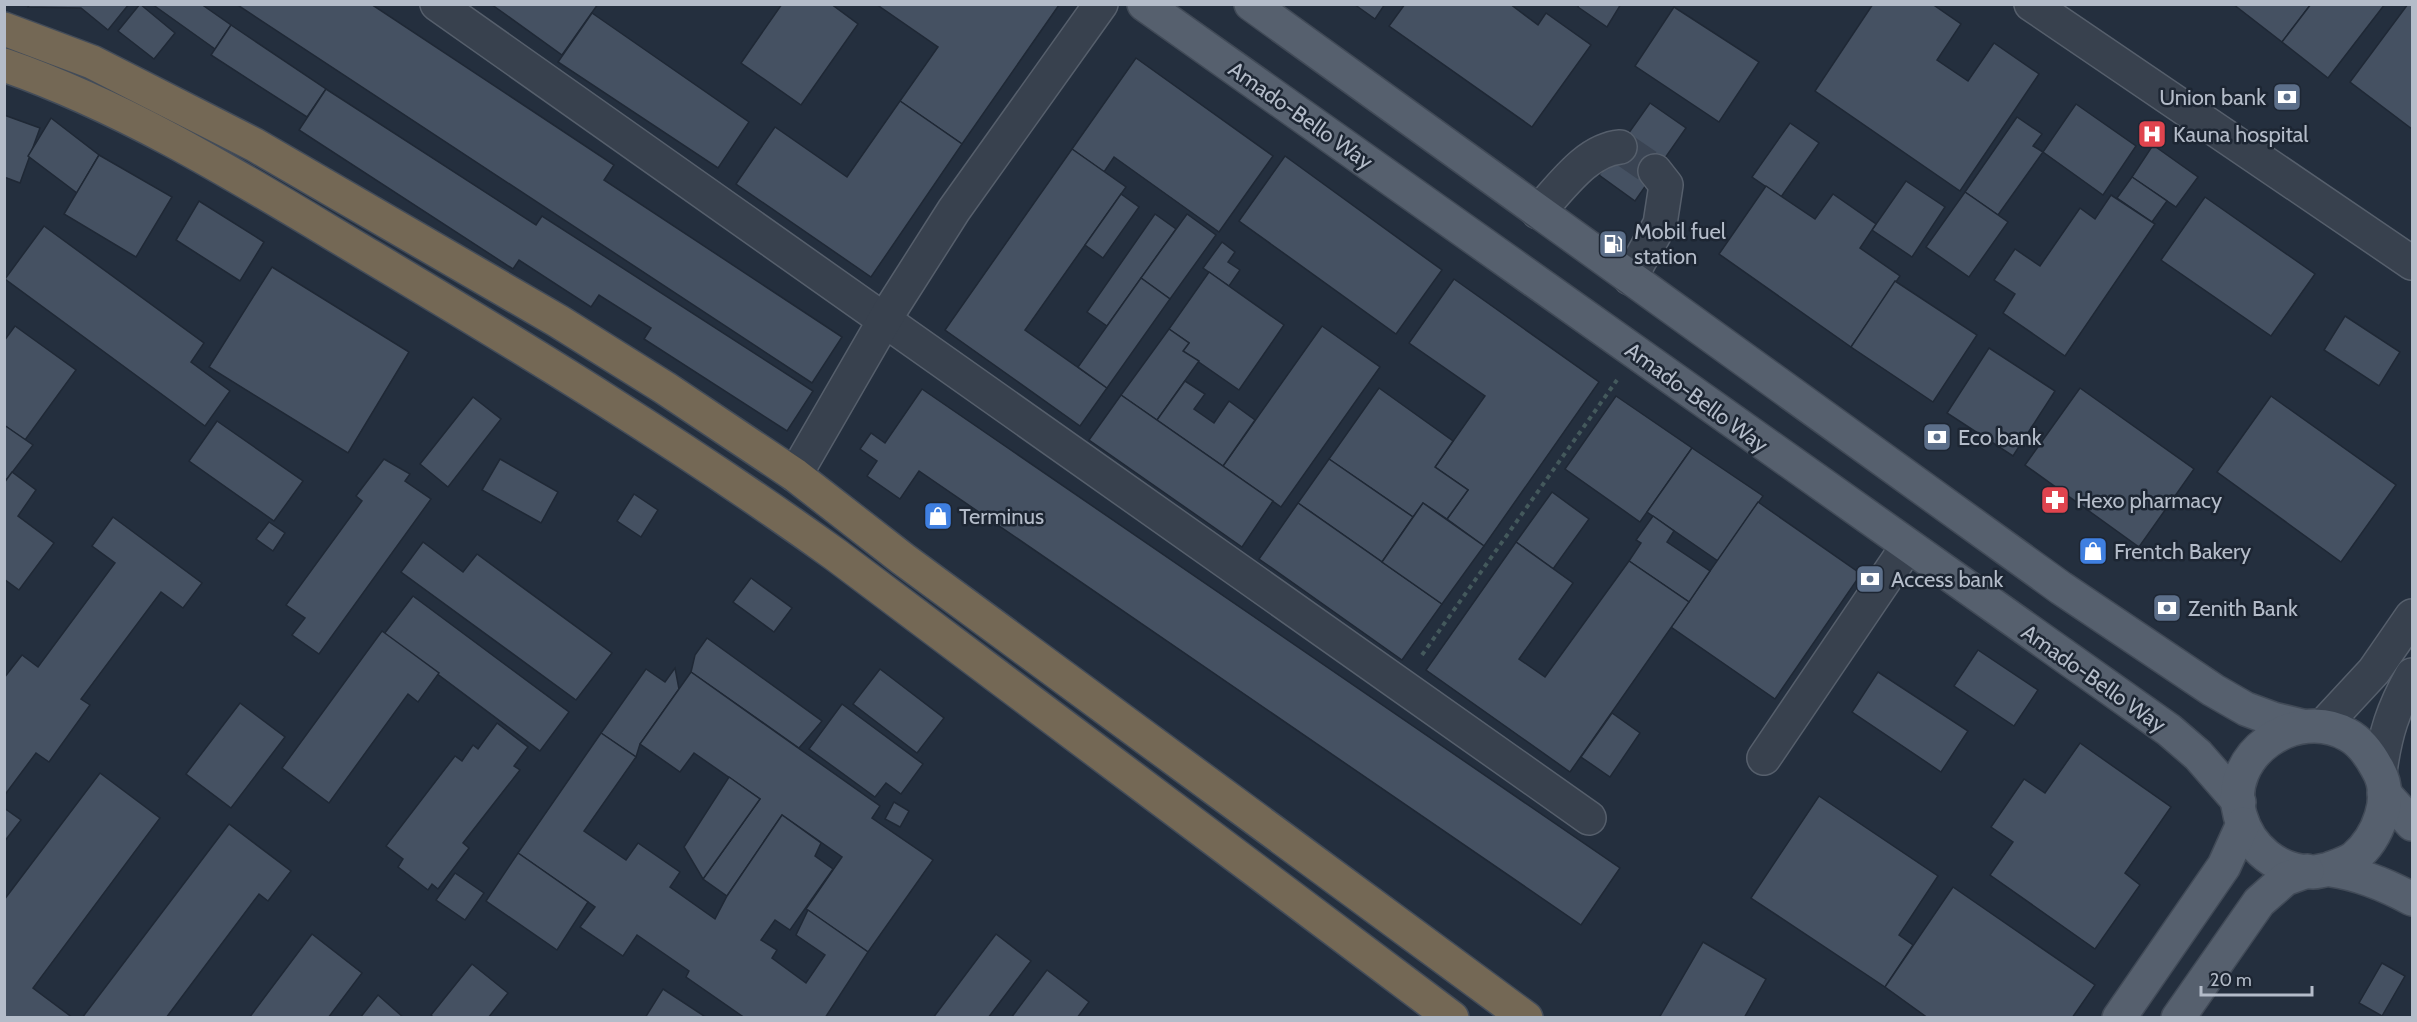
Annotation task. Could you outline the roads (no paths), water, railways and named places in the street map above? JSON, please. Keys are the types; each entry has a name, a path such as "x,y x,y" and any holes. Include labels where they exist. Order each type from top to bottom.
{"highway":[{"path":"4,29 92,62 255,145 558,321 795,475 903,559 1526,1017"},
{"path":"4,66 73,92 130,119 248,183 530,352 732,482 845,562 1452,1017"}],"main road":[{"name":"Amado-Bello Way","path":"1144,4 1907,547 2169,730 2198,755 2241,813"},
{"path":"1251,4 2061,588 2185,671 2246,709 2272,719 2347,734 2367,750 2382,782 2412,824"},
{"path":"2119,1017 2224,866 2241,813 2244,770 2258,748 2278,734 2313,726"},
{"path":"2178,1017 2259,902 2285,879 2352,859 2371,841 2382,818 2382,782"},
{"path":"2241,813 2249,836 2265,856 2288,868 2318,870 2370,881 2412,899"}],"street":[{"path":"437,4 1589,818"},
{"path":"795,475 884,322 954,210 1101,4"},
{"path":"2031,4 2412,263"},
{"path":"1539,212 1588,160 1605,148 1620,147"},
{"path":"1630,278 1660,224 1667,194 1666,184 1655,171"},
{"path":"1764,758 1907,547"},
{"path":"2313,726 2373,671 2412,615"},
{"path":"2382,782 2386,732 2412,675"}],"tunnel":[{"path":"1620,147 1655,171"}],"place":[{"name":"Union bank","path":"2287,97"},
{"name":"Kauna hospital","path":"2152,134"},
{"name":"Mobil fuel station","path":"1613,244"},
{"name":"Eco bank","path":"1937,437"},
{"name":"Hexo pharmacy","path":"2055,500"},
{"name":"Terminus","path":"938,516"},
{"name":"Frentch Bakery","path":"2093,551"},
{"name":"Access bank","path":"1870,579"},
{"name":"Zenith Bank","path":"2167,608"}]}
